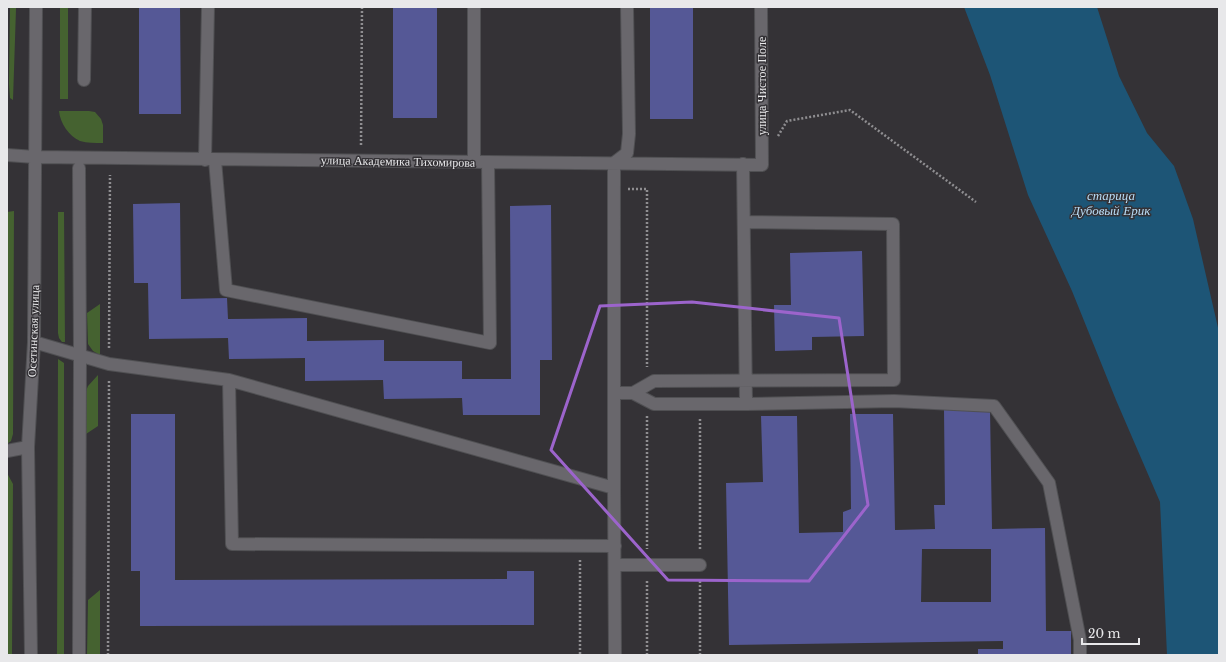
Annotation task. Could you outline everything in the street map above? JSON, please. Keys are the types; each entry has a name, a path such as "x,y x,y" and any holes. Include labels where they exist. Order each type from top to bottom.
{"street":[{"name":"Осетинская улица","path":"31,655 28,447 34,342 36,7"},
{"path":"84,7 84,80"},
{"path":"208,7 210,160 226,290 490,343 488,162"},
{"path":"474,7 474,162"},
{"path":"615,655 614,163 627,153 630,134 627,7"},
{"name":"улица Чистое Поле","path":"761,7 762,164"},
{"name":"улица Академика Тихомирова","path":"7,155 35,157 210,160 762,164"},
{"path":"743,164 746,404"},
{"path":"79,168 79,655"},
{"path":"633,393 654,381 894,380 893,224 744,222"},
{"path":"34,342 109,364 229,380 614,488"},
{"path":"229,380 232,544 614,546"},
{"path":"614,393 633,393 654,404 894,401 994,406 1049,483 1080,640 1080,655"},
{"path":"7,451 28,447"},
{"path":"615,565 700,565"}],"path":[{"path":"360,160 362,7"},
{"path":"776,140 787,121 850,110 976,202"},
{"path":"109,352 110,175"},
{"path":"108,655 109,380"},
{"path":"700,404 700,655"},
{"path":"580,546 580,655"}],"highlighted area":[{"path":"692,302 839,318 868,505 809,581 668,580 551,450 600,306"}],"green space":[{"path":"10,7 16,7 13,100 10,98 9,84"},
{"path":"60,7 68,7 68,99 60,99"},
{"path":"59,111 95,112 101,119 103,125 103,143 85,142 76,139 63,124"},
{"path":"14,211 13,434 11,441 7,444 7,212"},
{"path":"58,212 64,212 65,342 62,342 58,333"},
{"path":"100,304 100,355 93,351 88,344 87,313"},
{"path":"58,359 64,363 64,655 57,655"},
{"path":"98,375 98,426 86,434 86,391 88,386"},
{"path":"7,473 13,484 12,655 7,655"},
{"path":"100,590 100,655 87,655 88,600"}],"water":[{"name":"старица Дубовый Ерик","path":"964,7 1097,7 1119,76 1147,133 1174,166 1193,219 1219,332 1219,655 1167,655 1160,502 1116,400 1072,291 1028,195 990,75"}],"building":[{"path":"139,7 180,7 181,114 139,114"},
{"path":"393,7 437,7 437,118 393,118"},
{"path":"650,7 693,7 693,119 650,119"},
{"path":"180,203 181,299 227,298 228,319 307,318 307,341 384,340 384,361 462,361 462,379 511,379 510,206 551,205 552,360 540,360 540,415 463,415 462,398 384,399 383,380 305,381 305,358 229,359 228,338 149,339 148,283 134,283 133,204"},
{"path":"862,251 864,336 812,337 812,350 775,351 774,305 791,305 790,253"},
{"path":"990,409 992,529 1045,528 1046,631 1071,631 1071,655 978,655 978,649 1003,649 1003,641 729,645 726,483 763,482 761,416 797,416 799,533 843,532 843,512 851,509 850,414 893,414 895,530 935,529 934,505 945,505 944,410","holes":["922,549 991,549 991,602 921,602"]},
{"path":"131,414 175,414 175,580 507,579 507,571 534,571 534,625 140,626 140,571 131,571"}]}
